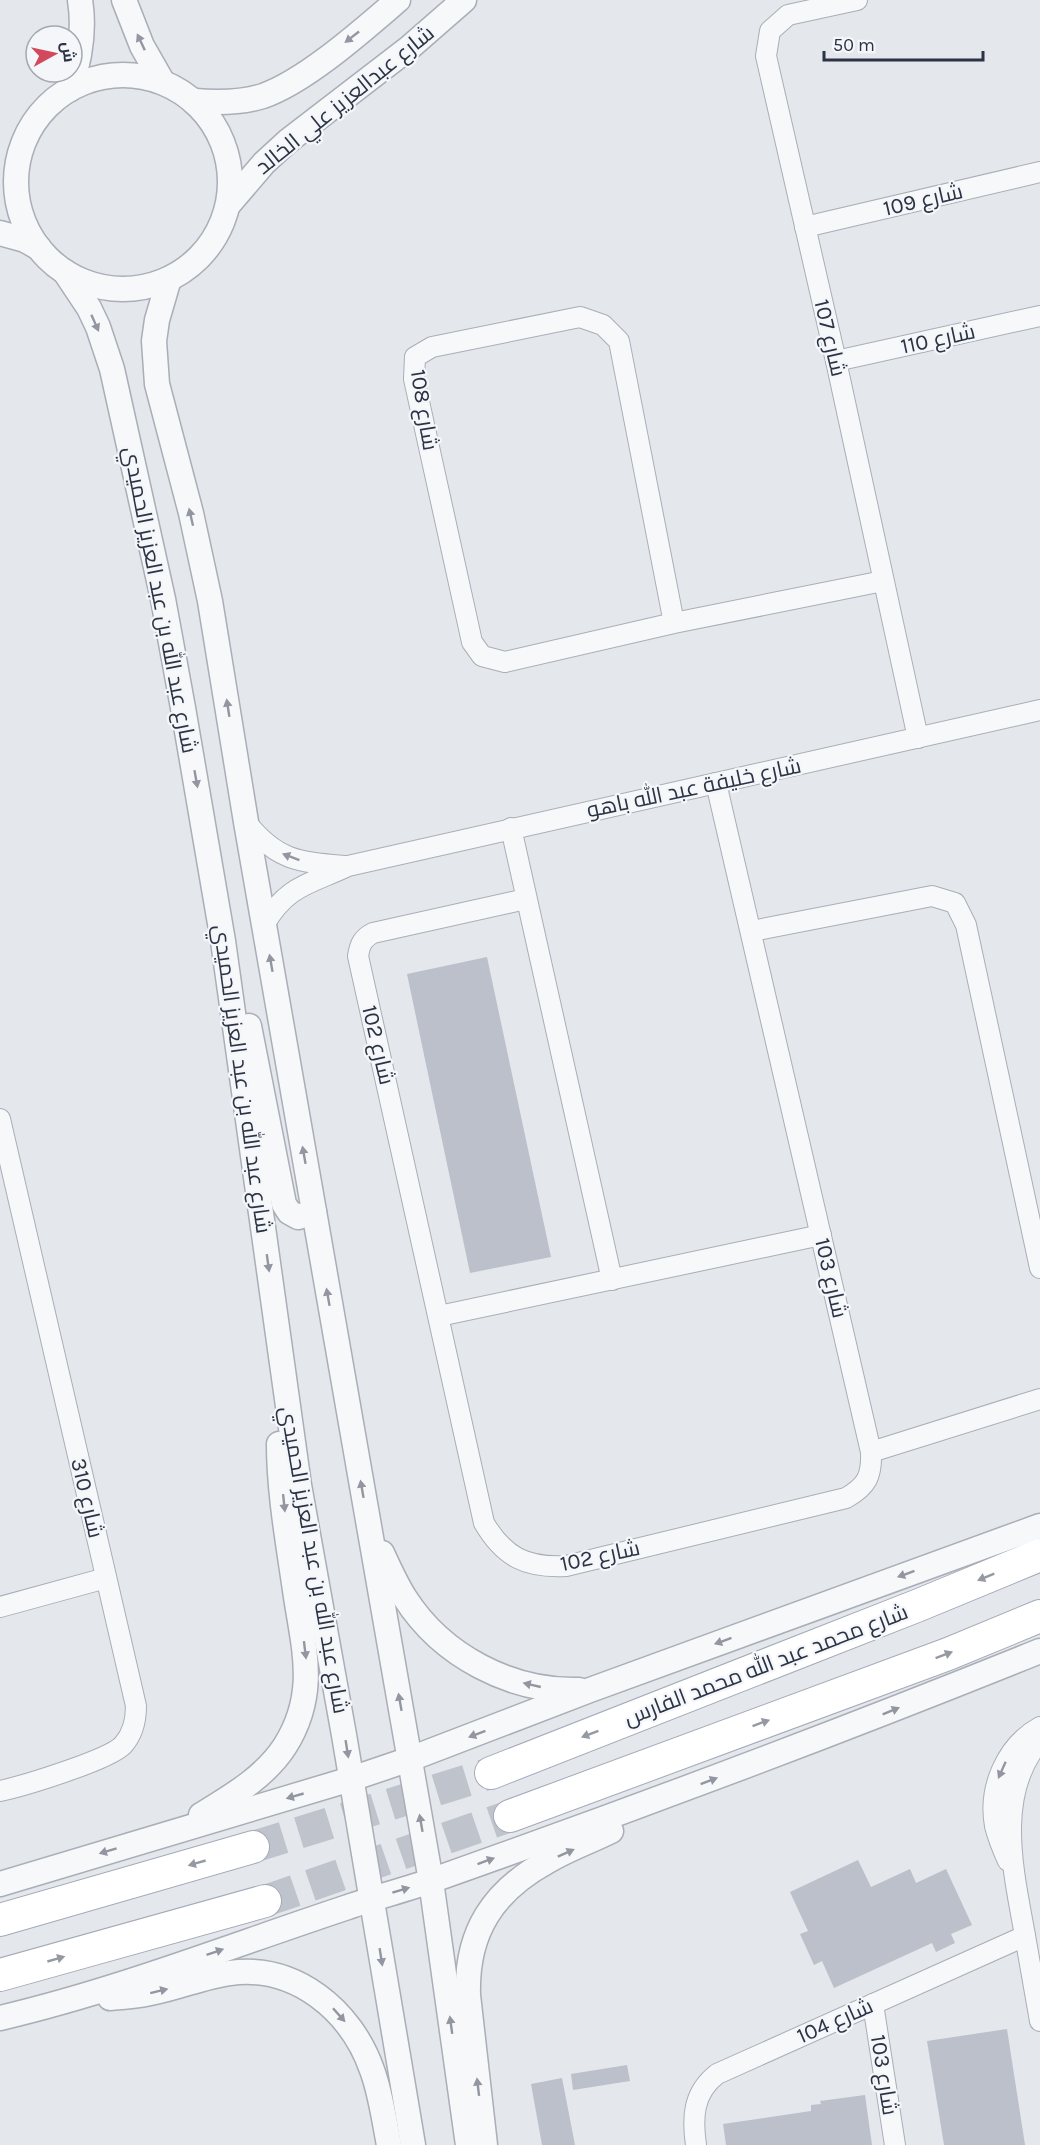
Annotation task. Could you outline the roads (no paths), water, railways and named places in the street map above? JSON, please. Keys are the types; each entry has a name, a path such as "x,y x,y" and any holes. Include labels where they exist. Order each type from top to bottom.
{"main road":[{"name":"شارع محمد عبد الله محمد الفارس","path":"492,1773 897,1614 1040,1555"},
{"path":"510,1816 948,1654 1040,1616"},
{"path":"0,1920 253,1847"},
{"path":"0,1975 265,1901"}],"street":[{"path":"70,89 80,53 82,35 80,0"},
{"path":"124,0 142,46 162,81"},
{"name":"شارع عبدالعزيز علي الخالد","path":"195,101 217,103 240,101 262,96 283,87 339,47 398,0"},
{"name":"شارع عبدالعزيز علي الخالد","path":"229,204 264,163 288,141 409,48 464,0"},
{"name":"شارع 107","path":"856,0 788,15 770,31 766,56 836,361 918,738"},
{"path":"108,75 136,75 162,81 195,101 213,122 225,148 231,175 229,204 219,231 203,254 183,273 169,279 136,289 111,289 87,283 65,272 51,261 39,248 24,224 17,196 17,168 24,141 38,116 58,96 82,82 108,75"},
{"path":"0,160 24,141"},
{"name":"شارع 109","path":"805,227 1040,172"},
{"path":"0,233 25,240 39,248"},
{"name":"شارع عبد الله بن عبد العزيز الحميدي","path":"65,272 78,290 98,327 112,369 163,599 223,941 299,1485 412,2145"},
{"name":"شارع عبد الله بن عبد العزيز الحميدي","path":"169,279 157,320 154,341 157,384 191,513 210,601 366,1518 431,1881 468,2145"},
{"name":"شارع 110","path":"836,361 1040,316"},
{"name":"شارع 108","path":"674,623 619,341 603,325 580,317 432,347 415,357 414,379 472,642 482,656 505,662 674,623 883,581"},
{"name":"شارع خليفة عبد الله باهو","path":"264,926 276,906 292,891 348,866 1040,710"},
{"name":"شارع 103","path":"716,783 871,1452"},
{"name":"شارع خليفة عبد الله باهو","path":"246,822 269,846 293,859 348,866"},
{"path":"511,828 612,1280"},
{"path":"752,931 932,896 956,903 966,925 1040,1268"},
{"name":"شارع 102","path":"526,899 373,933 359,946 358,956 484,1523 494,1540 509,1554 527,1563 546,1567 566,1566 846,1498 860,1490 868,1479 872,1465 871,1452"},
{"path":"223,941 251,1032 284,1204 290,1212 298,1216 314,1212"},
{"name":"شارع 310","path":"0,1119 136,1706 134,1727 129,1737 115,1752 0,1791"},
{"path":"439,1316 821,1234"},
{"path":"175,1831 226,1800 262,1773 285,1746 300,1714 306,1680 304,1645 295,1593 279,1451 282,1360"},
{"path":"871,1452 1040,1399"},
{"path":"366,1518 406,1600 429,1627 456,1651 486,1669 520,1682 555,1689 590,1690"},
{"path":"0,1884 351,1779 410,1759 590,1690 1040,1526"},
{"path":"0,1607 106,1578"},
{"path":"0,2018 81,1998 371,1899 431,1881 667,1797 823,1738 1040,1651"},
{"path":"1014,1876 995,1825 994,1795 1003,1766 1011,1752 1022,1740 1040,1727"},
{"path":"1040,1741 1029,1755 1021,1771 1014,1796 1011,1822 1014,1876 1040,2021"},
{"path":"485,2145 467,1976 470,1956 484,1919 494,1904 519,1879 549,1860 610,1831 667,1797"},
{"name":"شارع 104","path":"696,2145 693,2126 695,2106 703,2088 717,2074 1025,1936"},
{"path":"81,1998 142,1995 244,1971 261,1972 293,1981 326,2002 340,2015 364,2050 373,2071 389,2145"},
{"name":"شارع 103","path":"873,2004 895,2145"}],"tunnel":[{"path":"253,1847 491,1773"},
{"path":"265,1901 510,1816"}]}
